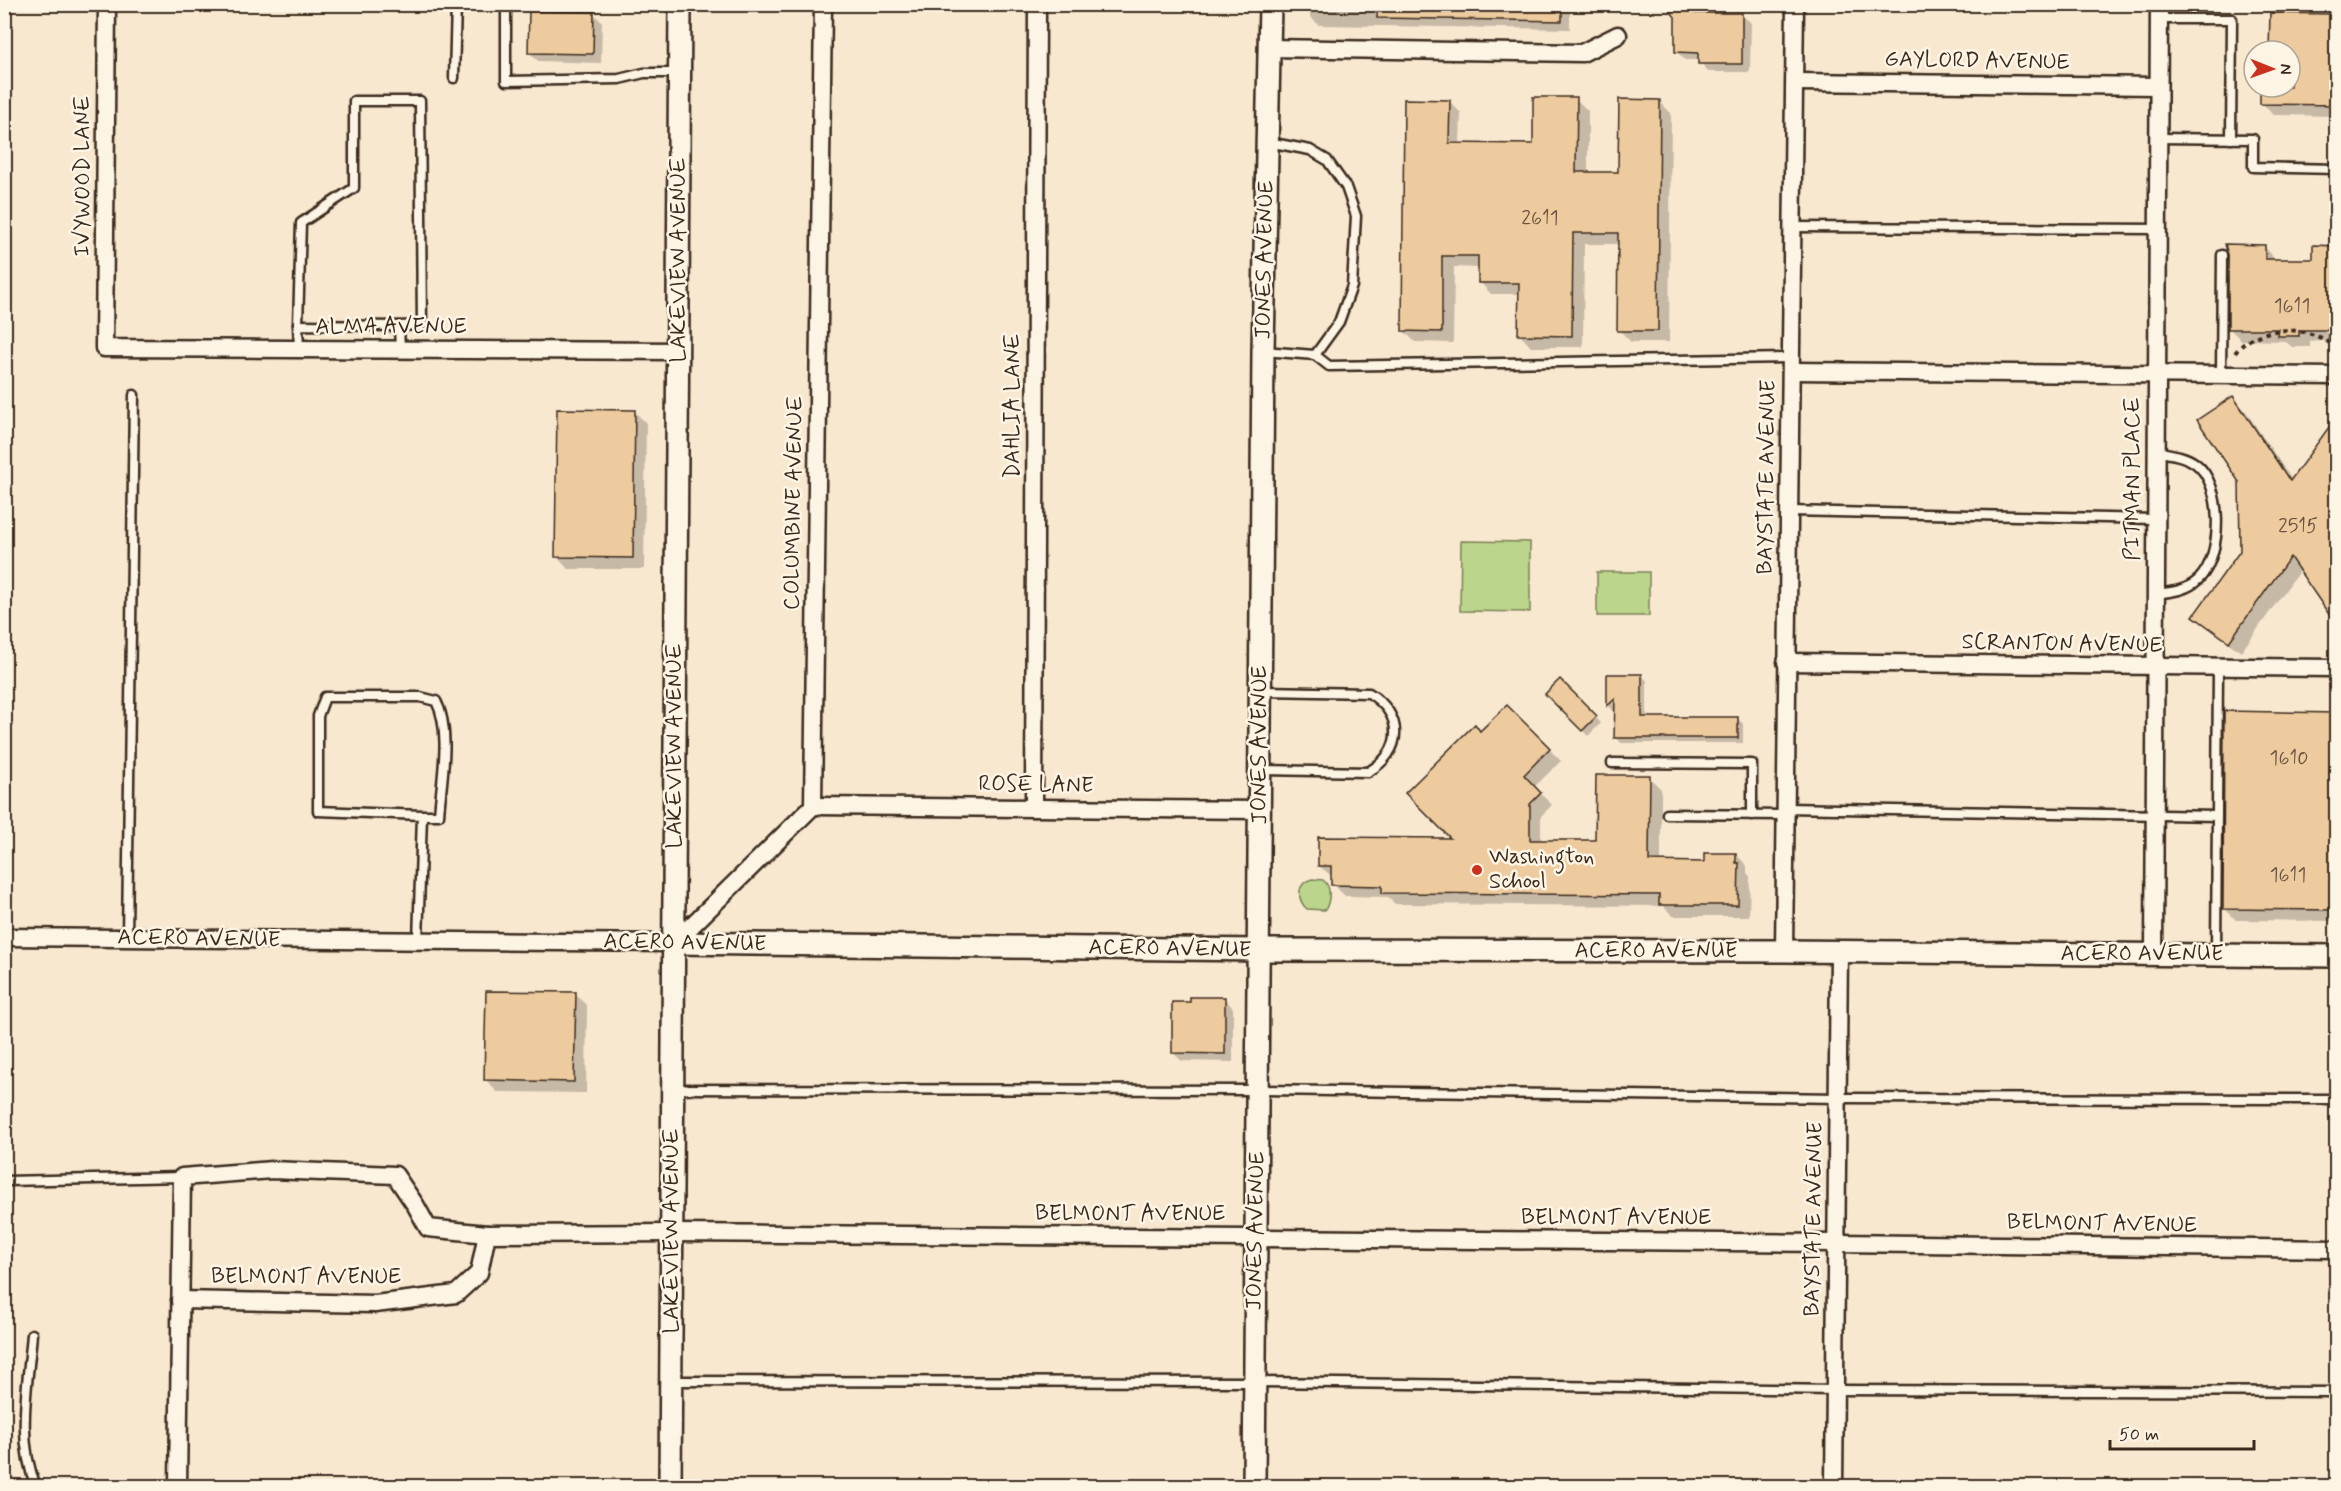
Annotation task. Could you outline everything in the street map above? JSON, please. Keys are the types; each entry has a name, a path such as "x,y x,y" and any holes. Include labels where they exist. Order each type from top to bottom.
{"street":[{"name":"IVYWOOD LANE","path":"104,348 107,4"},
{"name":"LAKEVIEW AVENUE","path":"670,1486 680,4"},
{"name":"COLUMBINE AVENUE","path":"813,806 823,4"},
{"name":"DAHLIA LANE","path":"1034,808 1037,4"},
{"name":"JONES AVENUE","path":"1254,1486 1263,351 1270,4"},
{"name":"BAYSTATE AVENUE","path":"1784,951 1795,82 1794,4"},
{"name":"PITMAN PLACE","path":"2154,954 2159,12"},
{"path":"1269,48 1582,52 1618,35"},
{"name":"GAYLORD AVENUE","path":"1795,82 2158,86"},
{"name":"ALMA AVENUE","path":"104,348 678,351"},
{"path":"1792,364 2156,374 2337,376"},
{"name":"SCRANTON AVENUE","path":"1786,662 2337,669"},
{"name":"ROSE LANE","path":"813,806 1259,810"},
{"path":"674,943 813,806"},
{"name":"ACERO AVENUE","path":"4,937 1260,950 1784,951 2337,956"},
{"name":"BAYSTATE AVENUE","path":"1834,1486 1839,952"},
{"path":"178,1486 182,1177 272,1170 395,1175 428,1228 487,1234"},
{"name":"BELMONT AVENUE","path":"180,1300 375,1304 456,1294 479,1273 487,1234 673,1233 2337,1249"}],"lane":[{"path":"454,78 456,4"},
{"path":"507,4 506,81 619,79 644,73 680,73"},
{"path":"2159,12 2232,19 2230,139"},
{"path":"298,326 422,325 420,101 354,101 354,188 301,223 298,326 299,349"},
{"path":"2158,138 2253,139 2253,167 2337,169"},
{"path":"1267,141 1310,150 1327,160 1346,187 1356,216 1352,286 1339,322 1315,355"},
{"path":"1793,226 2157,229"},
{"path":"2221,375 2222,255"},
{"path":"399,326 400,350"},
{"path":"1263,351 1315,355 1329,366 1792,364"},
{"path":"127,938 134,395"},
{"path":"2155,594 2176,591 2199,579 2211,556 2217,525 2214,492 2209,480 2197,464 2156,451"},
{"path":"1789,511 2155,519"},
{"path":"2216,954 2218,668"},
{"path":"1260,691 1369,693 1381,700 1390,712 1395,725 1395,740 1390,753 1368,772 1260,770"},
{"path":"420,697 436,701 442,712 445,728 439,815 422,815 318,811 318,716 326,698 420,697"},
{"path":"1612,763 1752,764 1752,815"},
{"path":"1666,814 1752,815 1785,812 2217,816"},
{"path":"418,941 422,815"},
{"path":"673,1089 1257,1090 1838,1098 2337,1099"},
{"path":"6,1181 182,1177"},
{"path":"32,1334 24,1441 29,1469 36,1486"},
{"path":"671,1381 1254,1382 1835,1390 2337,1392"}],"path":[{"path":"2231,360 2251,338 2266,332 2306,332 2321,337 2337,348"}],"green space":[{"path":"1461,541 1530,542 1530,612 1460,611"},
{"path":"1597,572 1649,572 1649,616 1597,616"},
{"path":"1312,879 1323,880 1328,886 1329,899 1325,910 1307,909 1301,901 1300,892 1303,884"}],"building":[{"path":"1377,4 1562,4 1562,21 1377,18"},
{"path":"1665,4 1706,4 1696,13 1742,13 1742,64 1698,64 1698,53 1675,52 1675,17"},
{"path":"529,11 594,12 593,54 528,53"},
{"path":"2270,13 2337,14 2337,105 2260,104 2260,99 2302,99 2302,39 2269,39"},
{"path":"1533,97 1577,97 1576,172 1618,172 1619,99 1660,100 1658,331 1617,331 1618,233 1573,233 1572,336 1518,335 1519,283 1478,283 1478,256 1442,256 1442,332 1402,331 1404,99 1450,100 1449,143 1533,144"},
{"path":"2225,244 2265,245 2265,259 2313,259 2313,245 2337,246 2337,330 2299,330 2299,336 2278,336 2279,329 2228,329 2228,255"},
{"path":"2233,396 2290,481 2337,416 2337,626 2290,557 2229,642 2193,616 2240,551 2239,482 2197,420"},
{"path":"557,409 635,410 633,558 555,557"},
{"path":"1607,674 1642,674 1642,717 1738,717 1738,738 1614,738 1615,699 1607,706"},
{"path":"1560,679 1597,716 1582,731 1545,694"},
{"path":"1507,705 1550,748 1524,775 1541,793 1530,804 1530,840 1595,840 1596,775 1650,775 1649,861 1704,862 1704,853 1736,853 1736,863 1739,863 1738,905 1659,905 1659,895 1382,893 1382,886 1331,885 1331,866 1318,866 1318,837 1450,838 1405,793 1475,724 1480,731"},
{"path":"2224,711 2337,713 2337,910 2223,909"},
{"path":"486,991 576,992 574,1082 484,1080"},
{"path":"1190,997 1225,997 1225,1054 1172,1053 1172,1002 1190,1002"}],"place":[{"name":"Washington School","path":"1477,870"}]}
